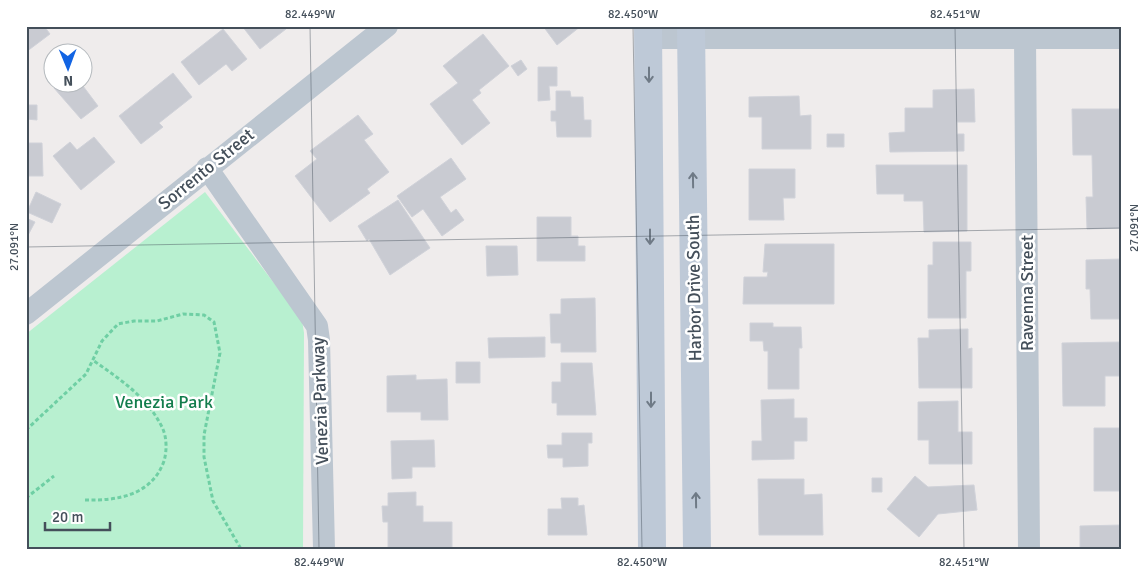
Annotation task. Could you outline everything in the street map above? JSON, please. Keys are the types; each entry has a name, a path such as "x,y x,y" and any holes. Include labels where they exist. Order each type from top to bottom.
{"street":[{"name":"Sorrento Street","path":"26,314 387,26"},
{"path":"652,549 648,32 960,32 1025,37 1122,38"},
{"name":"Harbor Drive South","path":"691,33 697,549"},
{"name":"Ravenna Street","path":"1025,37 1029,549"},
{"name":"Venezia Parkway","path":"207,168 317,326 319,340 324,549"}],"path":[{"path":"26,430 86,374 94,361 102,341 118,324 134,321 157,321 183,314 204,315 214,322 220,353 204,435 204,457 213,501 241,549"},
{"path":"85,500 120,498 140,490 152,482 167,452 164,428 148,405 132,387 94,361"},
{"path":"26,498 54,476"}],"green space":[{"name":"Venezia Park","path":"205,192 302,320 304,333 303,549 26,549 26,334"}],"building":[{"path":"26,26 44,26 50,34 26,52"},
{"path":"242,26 284,26 286,29 260,49"},
{"path":"543,26 581,26 557,45"},
{"path":"223,29 247,59 232,71 226,64 199,85 181,62"},
{"path":"483,34 509,66 479,90 481,93 472,100 490,123 462,145 430,104 458,83 443,66"},
{"path":"521,60 527,69 518,76 511,66"},
{"path":"538,67 557,67 557,86 549,86 550,100 538,101"},
{"path":"173,73 192,97 159,123 163,127 141,144 119,116"},
{"path":"974,89 975,122 957,122 957,134 964,134 964,151 890,152 889,133 905,132 905,108 933,108 933,90"},
{"path":"556,91 570,91 571,97 583,97 584,120 591,120 591,137 557,137 556,121 551,121 551,111 556,111"},
{"path":"57,92 88,92 98,106 81,119"},
{"path":"799,96 800,116 811,115 811,149 762,149 762,117 749,117 749,97"},
{"path":"26,105 37,105 37,120 26,119"},
{"path":"1072,109 1122,109 1122,228 1087,229 1086,197 1093,197 1092,155 1073,155"},
{"path":"358,115 373,134 364,140 389,172 367,189 370,193 330,222 295,176 317,159 310,151"},
{"path":"827,134 844,134 844,147 827,147"},
{"path":"94,137 115,162 81,190 53,156 70,142 77,150"},
{"path":"26,143 42,143 43,176 26,176"},
{"path":"451,158 466,179 440,197 451,213 456,209 464,220 442,236 423,209 412,217 397,196"},
{"path":"876,165 967,165 967,231 924,232 923,201 904,201 904,194 877,194"},
{"path":"749,169 795,169 795,198 783,198 784,220 749,220"},
{"path":"36,192 61,204 52,223 27,212"},
{"path":"398,200 430,248 390,275 369,239 367,241 358,226"},
{"path":"537,217 571,217 571,236 578,236 578,246 585,246 585,261 537,261"},
{"path":"26,218 35,222 26,239"},
{"path":"933,242 971,242 971,271 966,271 966,318 928,318 928,265 933,265"},
{"path":"765,244 834,244 834,304 743,304 744,277 767,277 768,272 763,272"},
{"path":"486,246 517,246 518,275 487,276"},
{"path":"1122,259 1122,319 1091,319 1090,289 1086,289 1086,260"},
{"path":"595,298 596,352 561,352 561,343 551,343 550,314 561,314 561,299"},
{"path":"750,323 773,323 773,327 801,327 802,348 799,348 799,389 768,389 768,351 764,351 763,341 750,341"},
{"path":"968,329 968,349 972,348 972,388 919,388 918,338 929,338 929,330"},
{"path":"545,337 545,357 489,358 488,338"},
{"path":"1121,342 1121,376 1105,376 1105,406 1063,406 1062,343"},
{"path":"456,362 480,362 480,383 456,383"},
{"path":"561,363 592,363 596,415 557,415 557,403 552,403 552,382 561,382"},
{"path":"416,375 416,380 447,379 448,420 421,420 421,412 387,412 387,376"},
{"path":"794,399 794,418 807,418 807,441 794,441 794,459 752,460 752,441 762,441 761,400"},
{"path":"958,401 958,432 972,432 972,464 929,464 929,440 918,440 918,402"},
{"path":"1094,428 1122,428 1122,491 1094,491"},
{"path":"562,433 592,433 592,443 588,443 588,466 563,467 563,458 548,458 547,445 562,445"},
{"path":"434,440 435,467 412,467 412,478 392,479 391,441"},
{"path":"915,476 928,487 974,485 977,510 938,514 919,537 887,509"},
{"path":"872,478 882,478 882,492 872,492"},
{"path":"758,479 804,479 804,495 822,494 823,535 759,535"},
{"path":"416,492 416,506 423,506 423,522 452,522 452,549 388,549 388,522 383,522 382,506 388,506 388,493"},
{"path":"561,498 578,498 578,506 584,505 587,535 548,535 548,509 562,509"},
{"path":"1122,525 1122,549 1080,549 1080,526"}]}
